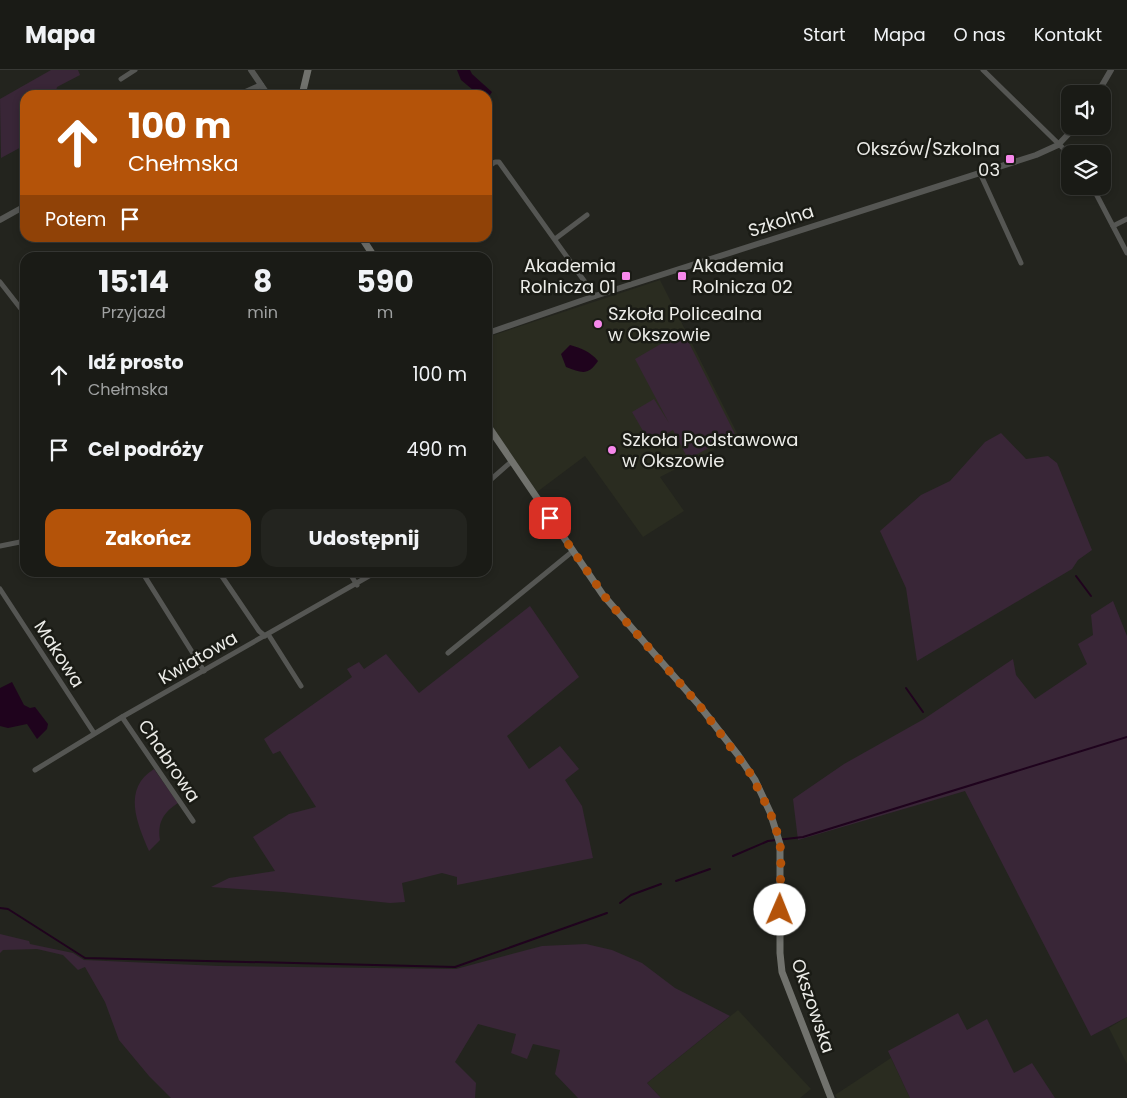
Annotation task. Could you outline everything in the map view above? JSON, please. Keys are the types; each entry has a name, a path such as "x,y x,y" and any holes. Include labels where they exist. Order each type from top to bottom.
{"main road":[{"path":"303,90 308,70"},
{"name":"Okszowska","path":"492,432 608,601 699,705 755,780 778,832 780,844 780,944 782,972 831,1098"}],"street":[{"path":"121,79 135,70"},
{"path":"252,70 265,90"},
{"path":"982,70 1061,146"},
{"path":"1102,85 1111,70"},
{"path":"248,90 261,84"},
{"name":"Szkolna","path":"492,332 595,296 1036,155 1058,145 1067,135"},
{"path":"492,164 499,162 595,296"},
{"path":"980,173 1021,263"},
{"path":"1097,195 1127,253"},
{"path":"0,220 20,209"},
{"path":"555,239 587,215"},
{"path":"1113,226 1127,219"},
{"path":"0,282 20,308"},
{"path":"492,478 512,461"},
{"path":"0,546 20,541"},
{"path":"448,653 573,551"},
{"path":"145,577 204,671"},
{"path":"222,577 259,631 267,635 301,686"},
{"path":"352,577 357,585"},
{"name":"Kwiatowa","path":"35,770 94,733 369,577"},
{"name":"Makowa","path":"0,589 94,733"},
{"name":"Chabrowa","path":"122,717 193,821"}],"shaded area":[{"path":"51,70 78,70 80,75 57,87 56,90 20,90 20,148 1,158 0,99"},
{"path":"457,70 470,70 490,90 473,90 461,80"},
{"path":"660,280 739,437 660,477 684,511 643,537 585,456 537,492 492,427 492,336"},
{"path":"683,331 735,434 688,459 673,430 650,443 632,412 654,399 669,423 635,359"},
{"path":"570,345 586,351 598,361 591,369 584,372 566,367 561,354"},
{"path":"1001,433 1026,459 1048,456 1057,463 1092,550 1078,560 1072,569 917,661 906,588 880,531 921,495 950,481 985,442"},
{"path":"1113,601 1127,636 1127,1017 1091,1036 965,791 798,840 793,799 844,764 924,719 1013,659 1016,675 1035,699 1087,664 1078,644 1093,635 1091,615"},
{"path":"530,606 579,677 507,736 529,769 560,746 579,769 565,780 582,806 593,858 457,885 457,877 442,873 402,883 405,902 390,903 211,887 229,878 275,871 253,837 289,814 316,807 280,751 273,754 264,739 352,677 347,669 359,662 364,669 386,654 419,693"},
{"path":"12,682 24,705 30,708 35,707 48,724 47,729 37,739 27,724 8,728 0,726 0,688"},
{"path":"154,769 178,803 165,814 160,828 160,840 149,851 137,818 135,796 138,786 144,777"},
{"path":"0,934 29,941 30,944 73,953 84,960 219,966 456,969 542,946 586,944 612,950 642,963 675,988 730,1016 647,1083 661,1098 578,1098 555,1074 560,1050 533,1044 527,1059 511,1053 516,1034 478,1024 455,1062 476,1083 475,1098 171,1098 149,1076 119,1040 105,1002 85,967 78,970 63,955 37,949 3,950 0,953"},
{"path":"738,1010 811,1089 800,1098 661,1098 647,1083"},
{"path":"958,1013 967,1030 987,1019 1014,1073 1032,1063 1055,1098 910,1098 888,1051"},
{"path":"1127,1017 1127,1064 1109,1028"},
{"path":"891,1058 910,1098 837,1098 835,1095"}],"waterway":[{"path":"1076,576 1091,596"},
{"path":"906,688 923,712"},
{"path":"733,856 768,841 803,837 1127,737"},
{"path":"676,881 710,869"},
{"path":"620,903 631,895 661,884"},
{"path":"0,908 8,909 85,958 455,967 607,913"}],"place":[{"name":"Okszów/Szkolna 03","path":"1010,159"},
{"name":"Akademia Rolnicza 01","path":"626,276"},
{"name":"Akademia Rolnicza 02","path":"682,276"},
{"name":"Szkoła Policealna w Okszowie","path":"598,324"},
{"name":"Szkoła Podstawowa w Okszowie","path":"612,450"}],"route":[{"path":"550,518 608,601 699,705 755,780 774,821 779,838 781,852 780,910"}]}
